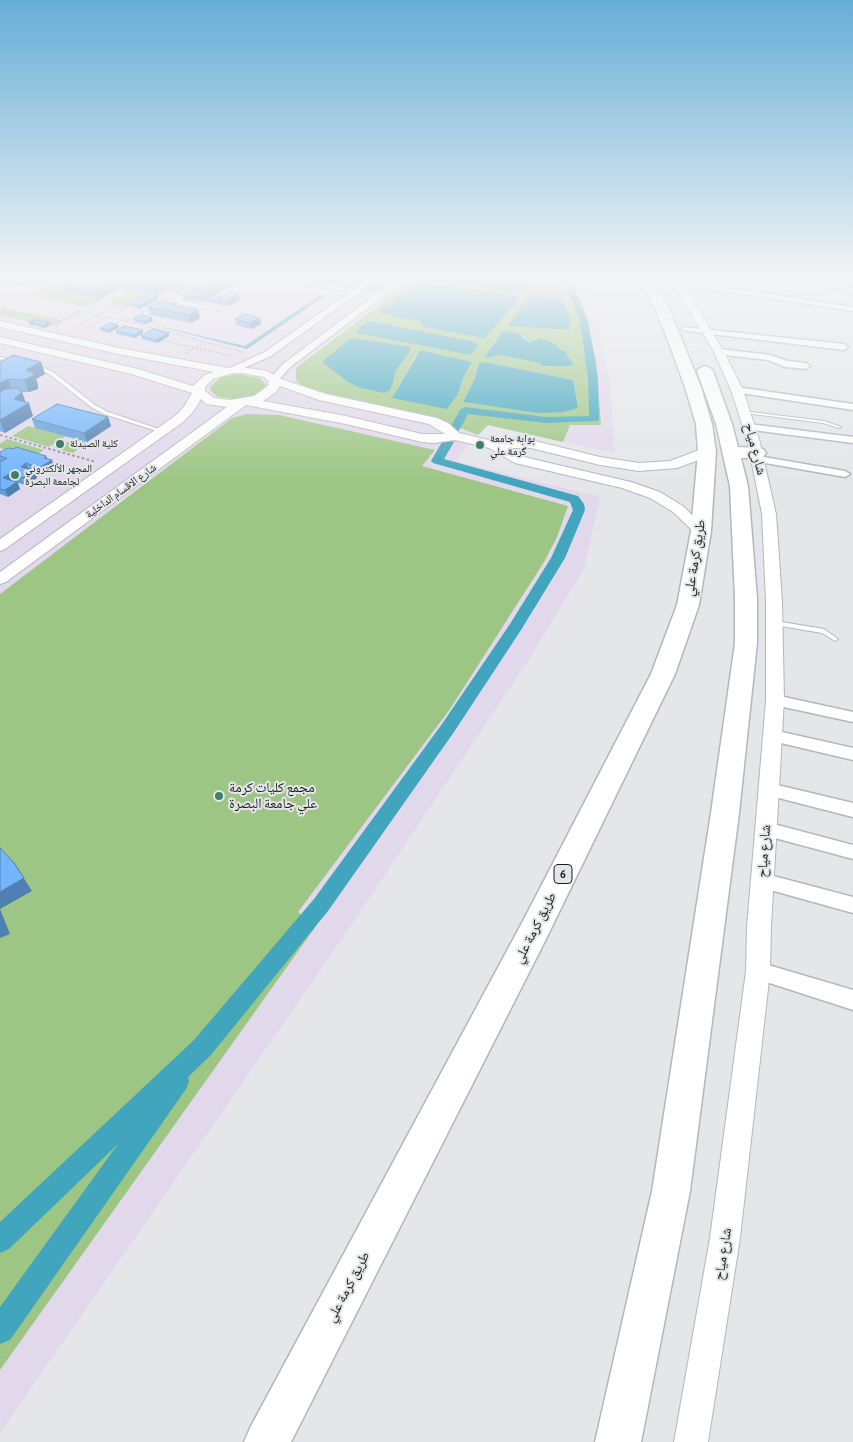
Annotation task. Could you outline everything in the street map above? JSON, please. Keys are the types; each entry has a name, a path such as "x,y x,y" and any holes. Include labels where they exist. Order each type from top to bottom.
{"highway":[{"name":"طريق كرمة علي","path":"676,344 693,387 704,424 738,454"},
{"name":"طريق كرمة علي","path":"618,1442 671,1191 725,813 746,643 746,598 738,454 724,424 700,358 699,344"},
{"name":"طريق كرمة علي","path":"266,1442 534,931 663,674 688,605 701,531 738,454"}],"street":[{"path":"19,344 134,371 199,392 203,397 219,403 244,403 286,408 422,438 434,439 455,436 494,446 520,460 634,487 655,495 678,509 701,531"},
{"path":"89,344 166,361 230,371 260,372 274,380 323,397 433,421 444,426 455,436"},
{"path":"230,371 268,354 282,344"},
{"path":"274,380 286,366 315,344"},
{"name":"شارع مياح","path":"692,1442 725,1238 758,971 762,882 776,700 772,540 765,490 738,454 747,419 737,390 720,352 712,344"},
{"path":"828,344 844,346"},
{"path":"720,352 770,358 785,364 806,366"},
{"name":"شارع الاقسام الداخلية","path":"0,546 185,414 199,392 199,386 209,377 230,371"},
{"name":"شارع الاقسام الداخلية","path":"0,579 244,403 267,395 275,385 274,380"},
{"path":"737,390 853,407"},
{"path":"747,419 853,440"},
{"path":"494,446 518,443 531,444 639,467 672,465 738,454 845,474"},
{"path":"776,700 853,717"},
{"path":"773,736 853,754"},
{"path":"769,789 853,810"},
{"path":"766,829 853,852"},
{"path":"762,882 853,905"},
{"path":"758,971 853,1000"}],"lane":[{"path":"0,358 20,362"},
{"path":"27,364 51,373 93,406 106,413 162,431"},
{"path":"747,419 824,422 839,426"},
{"path":"775,623 824,631 834,639"}],"path":[{"path":"179,344 232,356"},
{"path":"184,354 200,344"},
{"path":"213,344 243,352"},
{"path":"0,435 112,467"}],"shaded area":[{"name":"مجمع كليات كرمة علي جامعة البصرة","path":"0,344 603,344 610,383 615,453 488,425 455,461 600,497 584,569 529,659 346,933 0,1433"}],"green space":[{"path":"327,344 343,344 323,362 348,382 360,388 385,393 394,379 395,372 411,350 410,348 389,344 415,344 470,355 476,350 478,344 493,344 485,356 490,358 499,355 540,363 550,367 554,365 571,366 556,344 592,344 596,359 601,425 570,425 563,442 488,425 478,435 453,425 401,411 305,389 296,380 296,368","holes":["417,353 472,362 463,378 458,394 392,398","485,362 573,380 578,408 537,413 463,402 475,378 479,363"]},
{"path":"237,374 260,378 266,385 264,389 253,396 235,399 218,397 210,390 211,386 220,378"},
{"name":"مجمع كليات كرمة علي جامعة البصرة","path":"247,414 279,415 435,450 422,466 568,506 557,537 544,562 450,709 298,912 316,926 0,1370 0,594 232,418"},
{"path":"28,426 66,436 49,447 12,436"},
{"path":"7,439 44,450 32,458 0,448 0,444"},
{"path":"73,439 87,442 73,453 57,449"}],"water":[{"path":"229,344 238,344 245,346 254,344 247,349"},
{"path":"343,344 393,344 410,347 411,350 395,372 390,390 384,393 360,388 348,382 322,362"},
{"path":"415,344 478,344 476,350 470,355"},
{"path":"493,344 556,344 560,350 568,352 566,355 573,363 571,366 543,366 540,363 499,355 490,358 485,356"},
{"path":"420,350 472,362 463,378 458,394 447,409 392,398"},
{"path":"485,362 573,380 578,408 563,412 537,413 463,402 475,378 479,363"}],"building":[{"path":"13,355 41,362 26,370 34,373 33,376 24,380 8,379 0,383 0,362"},
{"path":"17,388 22,392 14,399 29,403 0,420 0,392 5,389"},
{"path":"57,404 108,417 84,433 32,419"},
{"path":"16,447 46,456 44,458 52,460 39,468 26,463 21,467 34,471 23,478 9,474 3,478 17,482 5,490 0,489 0,461 7,458 0,456 0,452"},
{"path":"0,848 14,863 24,878 0,892"}],"waterway":[{"path":"453,432 465,410 546,420 594,419 593,378 588,344"},
{"path":"0,1240 202,1048 321,905 448,728 516,627 558,558 579,510 578,504 574,499 437,461 448,442"},
{"path":"0,1330 178,1081"}],"place":[{"name":"كلية الصيدلة","path":"60,444"},
{"name":"بوابة جامعة گرمة علي","path":"480,445"},
{"name":"المجهر الألكتروني لجامعة البصرة","path":"15,475"},
{"name":"مجمع كليات كرمة علي جامعة البصرة","path":"219,796"}]}
